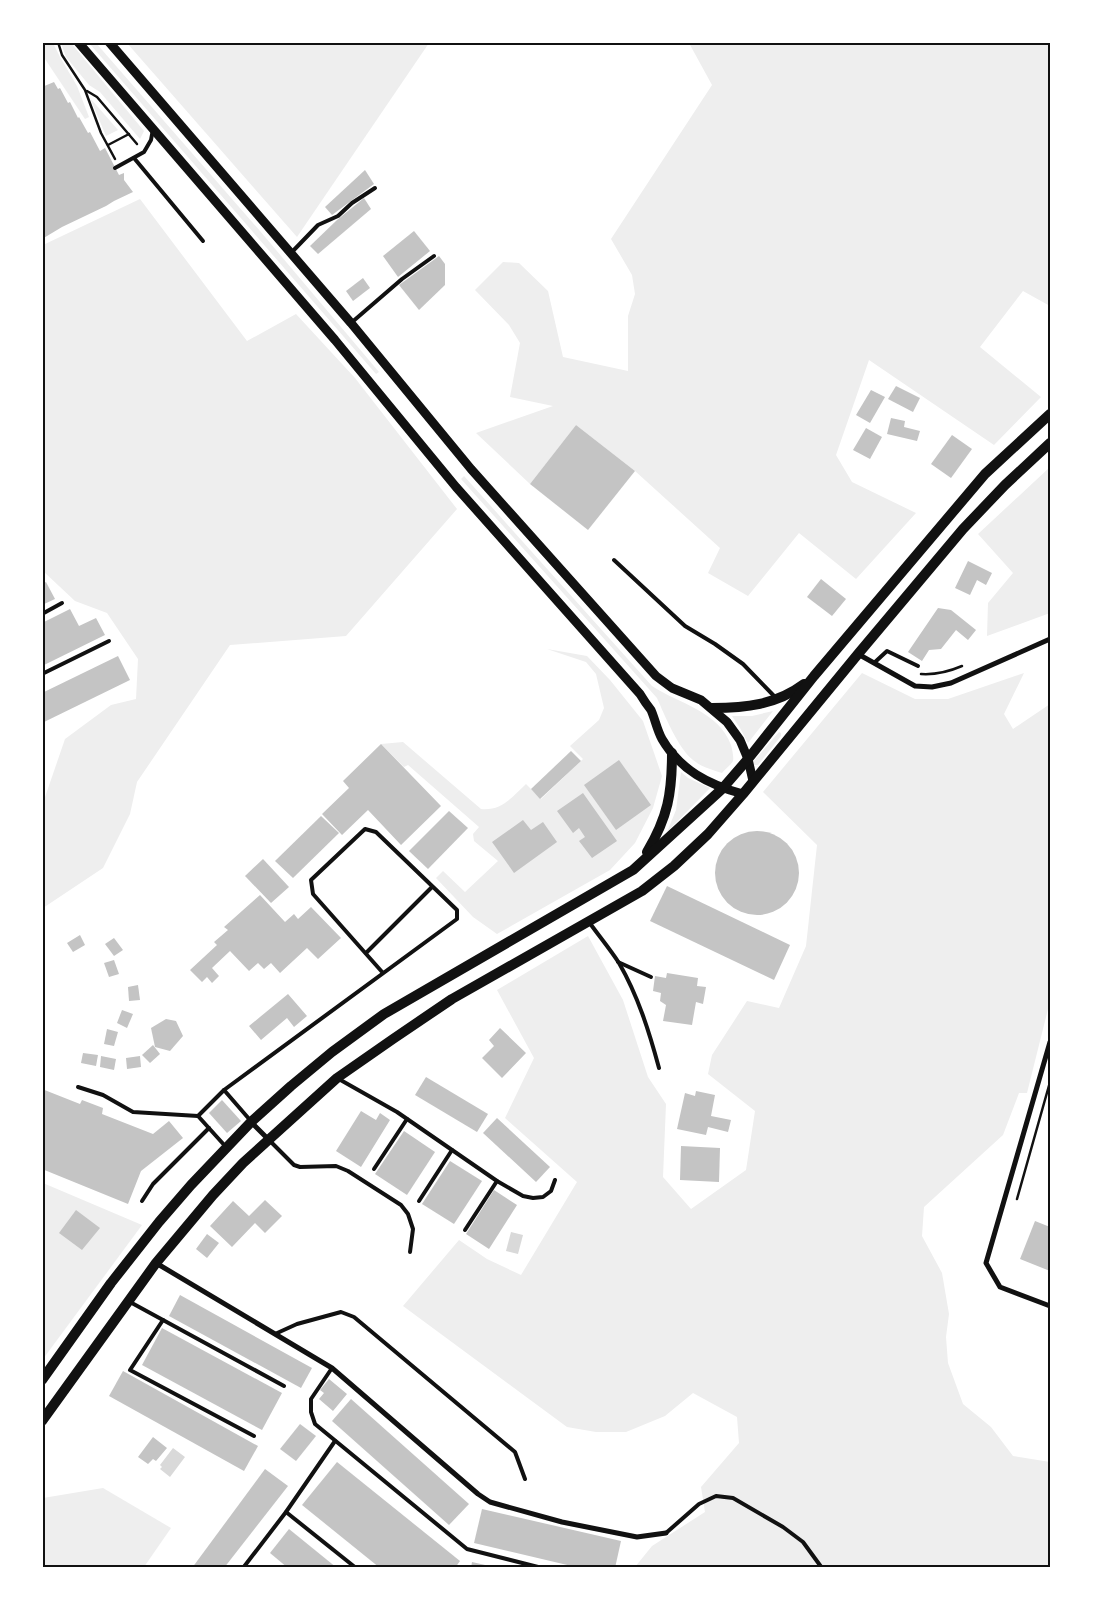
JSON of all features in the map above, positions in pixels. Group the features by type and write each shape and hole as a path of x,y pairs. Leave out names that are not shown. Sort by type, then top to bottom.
{"main road":[{"path":"42,1380 110,1283 190,1185 251,1122 291,1086 332,1052 384,1014 633,870 722,788 985,474 1050,414"},
{"path":"42,1422 156,1263 243,1163 338,1078 393,1039 452,999 642,891 674,866 708,834 743,794 963,529 1005,485 1050,443"},
{"path":"712,708 756,706 778,700 814,676"},
{"path":"633,870 657,836 665,816 670,796 672,753"}],"street":[{"path":"78,42 336,340 456,487 640,694 651,710 662,738 672,753 686,768 703,780 743,794"},
{"path":"109,42 352,324 471,469 656,676 672,688 701,700 727,722 740,740 748,759 753,782"},
{"path":"858,654 915,686 932,687 951,683 1050,638"},
{"path":"1050,1042 1007,1197 986,1263 1000,1287 1050,1306"},
{"path":"251,1122 268,1139"},
{"path":"156,1263 332,1368 478,1494 490,1502 562,1522 637,1537 666,1533"}],"lane":[{"path":"117,167 144,152 153,128"},
{"path":"134,158 203,241"},
{"path":"291,253 318,225 338,216 352,203 376,188"},
{"path":"352,324 402,279 434,256"},
{"path":"614,560 684,626 715,644 743,664 778,700"},
{"path":"42,614 62,603"},
{"path":"42,674 109,642"},
{"path":"874,663 887,651 918,666"},
{"path":"198,1116 224,1090 384,973 457,919 457,910 376,832 365,828 311,880 313,894 384,973"},
{"path":"366,953 432,887"},
{"path":"588,921 618,962 637,998 659,1068"},
{"path":"618,962 651,977"},
{"path":"338,1078 407,1119 522,1196 543,1197 551,1191 555,1180"},
{"path":"78,1087 103,1096 134,1112 198,1116 227,1147"},
{"path":"224,1090 251,1122"},
{"path":"374,1169 407,1119"},
{"path":"142,1201 153,1184 209,1128"},
{"path":"268,1139 294,1165 300,1167 336,1166 348,1171 401,1205 408,1214 413,1229 410,1252"},
{"path":"419,1201 452,1150"},
{"path":"465,1230 497,1181"},
{"path":"128,1301 284,1386"},
{"path":"275,1334 297,1324 341,1312 354,1317 515,1452 525,1479"},
{"path":"163,1320 130,1370 254,1436"},
{"path":"332,1368 311,1399 311,1412 315,1424 467,1549 542,1568"},
{"path":"243,1568 286,1512 335,1441"},
{"path":"666,1533 699,1504 716,1496 733,1498 783,1527 803,1542 822,1568"},
{"path":"286,1512 356,1568"}],"path":[{"path":"58,42 62,55 85,90 101,133 117,167"},
{"path":"85,90 97,97 144,152"},
{"path":"108,145 128,134"},
{"path":"918,674 933,675 968,664"},
{"path":"1017,1199 1050,1082"}],"shaded area":[{"path":"42,43 53,43 77,86 89,117 85,119 43,56"},
{"path":"61,43 71,43 144,131 140,139 100,92 89,85 66,57"},
{"path":"89,43 96,43 260,231 379,372 376,374"},
{"path":"127,43 429,43 297,237"},
{"path":"689,43 1050,43 1050,306 1023,291 980,347 1041,397 994,445 869,360 836,455 852,482 916,513 856,579 799,533 748,596 708,573 720,548 635,471 576,425 530,484 476,433 553,406 510,397 520,343 509,325 475,290 503,262 519,263 548,291 563,357 628,371 628,316 635,294 632,275 611,239 712,85"},
{"path":"90,98 118,130 106,136"},
{"path":"140,199 247,341 296,314 355,378 457,509 346,636 230,645 137,782 130,814 103,868 43,908 43,803 65,739 111,705 136,699 138,659 107,613 75,601 43,571 43,245"},
{"path":"1050,467 1050,613 987,636 988,603 1013,573 978,534"},
{"path":"464,476 652,686 708,716 725,733 731,745 733,759 732,763 722,773 700,765 687,755 672,731 657,698 461,479"},
{"path":"547,649 587,656 610,680 643,721 662,776 653,808 635,843 610,870 497,934 473,917 436,878 443,871 465,892 498,861 474,841 473,834 479,827 408,765 404,767 381,744 403,742 481,809 495,808 501,805 526,784 541,799 583,759 570,746 599,720 604,708 596,674 586,662"},
{"path":"862,673 915,699 948,699 1024,673 1004,714 1013,729 1050,704 1050,1001 1027,1093 1019,1093 1003,1135 924,1207 922,1236 942,1273 949,1314 946,1337 948,1363 963,1404 991,1427 1013,1456 1050,1462 1050,1567 635,1567 652,1546 705,1512 701,1487 739,1443 737,1417 693,1393 665,1416 626,1432 596,1432 567,1427 403,1306 459,1240 487,1259 521,1275 577,1182 505,1118 534,1058 497,990 588,936 623,1000 648,1077 666,1104 663,1177 691,1209 746,1170 755,1111 708,1074 712,1055 747,1001 779,1008 806,946 817,845 763,792"},
{"path":"773,711 748,743 732,716 752,716"},
{"path":"779,732 781,736 758,765 754,765 753,762"},
{"path":"681,772 688,778 710,788 667,832 676,810"},
{"path":"43,1183 142,1225 43,1359"},
{"path":"511,1232 523,1235 518,1254 506,1251"},
{"path":"173,1448 185,1457 170,1477 160,1469 162,1467 160,1465"},
{"path":"103,1488 171,1528 144,1567 43,1567 43,1498"}],"building":[{"path":"54,82 58,89 60,88 68,103 70,102 88,133 90,132 100,151 105,148 119,175 124,173 124,180 133,192 42,239 42,87"},
{"path":"365,170 374,184 332,215 325,207"},
{"path":"364,198 371,209 318,254 310,246"},
{"path":"414,231 430,251 398,277 383,256"},
{"path":"439,256 445,264 445,285 419,310 399,285"},
{"path":"363,278 370,288 353,301 346,291"},
{"path":"896,386 920,398 913,412 888,399"},
{"path":"871,390 885,397 870,423 856,415"},
{"path":"891,418 905,421 904,427 920,431 917,441 887,434"},
{"path":"576,425 635,471 588,530 530,484"},
{"path":"866,428 882,437 870,459 853,450"},
{"path":"952,435 972,449 951,478 931,464"},
{"path":"968,561 992,573 986,585 977,580 970,595 955,588"},
{"path":"821,579 846,599 832,616 807,597"},
{"path":"46,582 55,599 42,605 42,584"},
{"path":"938,608 951,610 976,630 968,640 956,630 941,649 929,650 922,661 908,652"},
{"path":"70,609 79,626 96,618 105,635 42,666 42,623"},
{"path":"118,656 130,680 42,723 42,693"},
{"path":"381,744 441,806 401,845 368,810 342,835 322,814 349,788 343,781"},
{"path":"571,751 581,761 540,799 531,789"},
{"path":"619,760 651,805 616,830 584,785"},
{"path":"583,793 617,841 592,858 579,841 585,837 579,828 573,833 557,811"},
{"path":"449,811 468,828 428,869 409,851"},
{"path":"321,816 339,833 293,878 275,861"},
{"path":"523,820 531,830 543,822 557,842 514,873 492,842"},
{"path":"757,831 773,834 787,843 796,857 799,873 796,889 787,903 773,912 757,915 741,912 727,903 718,889 715,873 718,857 727,843 741,834"},
{"path":"263,859 289,887 271,903 245,876"},
{"path":"667,886 790,945 774,980 650,921"},
{"path":"260,895 285,922 294,914 298,919 311,907 341,938 318,959 307,948 280,973 271,963 264,969 258,963 249,971 230,951 212,968 219,976 212,983 207,977 202,982 190,970 217,945 214,942 228,930 224,927"},
{"path":"80,935 85,945 73,952 67,943"},
{"path":"114,938 123,950 114,956 105,944"},
{"path":"114,960 119,974 109,977 104,963"},
{"path":"667,973 698,978 697,986 706,987 703,1004 696,1002 692,1025 663,1021 666,1005 660,1001 661,993 653,991 655,976 666,978"},
{"path":"138,985 140,1000 129,1001 128,987"},
{"path":"288,994 307,1016 294,1027 287,1018 261,1040 249,1026"},
{"path":"122,1010 133,1014 127,1028 117,1023"},
{"path":"166,1019 176,1021 183,1036 170,1051 155,1047 151,1028"},
{"path":"500,1028 526,1053 502,1078 482,1058 494,1046 489,1040"},
{"path":"107,1029 118,1032 114,1046 104,1044"},
{"path":"153,1045 160,1054 150,1063 142,1055"},
{"path":"83,1053 98,1055 96,1066 81,1063"},
{"path":"101,1056 116,1059 114,1070 100,1067"},
{"path":"140,1056 141,1067 127,1069 126,1058"},
{"path":"426,1077 488,1114 477,1132 415,1095"},
{"path":"42,1089 80,1104 82,1100 103,1108 102,1114 153,1134 169,1121 183,1138 141,1171 128,1204 42,1169"},
{"path":"696,1091 715,1095 711,1116 731,1120 728,1132 708,1127 706,1135 677,1129 685,1093 695,1096"},
{"path":"222,1100 241,1121 227,1133 209,1113"},
{"path":"361,1111 376,1120 380,1113 390,1120 361,1167 336,1151"},
{"path":"497,1118 550,1167 536,1182 483,1133"},
{"path":"404,1131 435,1152 407,1195 375,1174"},
{"path":"681,1146 720,1148 719,1182 680,1180"},
{"path":"450,1161 482,1181 454,1224 422,1204"},
{"path":"494,1190 517,1205 489,1249 466,1234"},
{"path":"265,1200 282,1216 265,1233 255,1223 232,1247 210,1226 233,1201 249,1216"},
{"path":"76,1210 100,1228 82,1250 59,1233"},
{"path":"1035,1221 1050,1227 1050,1271 1020,1259"},
{"path":"207,1234 219,1243 207,1258 196,1249"},
{"path":"180,1295 312,1368 301,1388 169,1316"},
{"path":"162,1328 282,1393 262,1430 142,1365"},
{"path":"123,1371 258,1446 244,1471 109,1396"},
{"path":"329,1379 347,1394 333,1411 319,1399 324,1393 320,1390"},
{"path":"351,1399 469,1504 449,1525 332,1421"},
{"path":"300,1424 316,1436 296,1461 280,1449"},
{"path":"153,1437 167,1448 156,1461 153,1459 148,1464 138,1457"},
{"path":"337,1462 460,1561 455,1568 380,1568 302,1505"},
{"path":"265,1469 288,1486 224,1568 192,1568"},
{"path":"482,1509 621,1541 615,1568 580,1568 474,1543"},
{"path":"289,1529 337,1568 288,1568 270,1553"},
{"path":"472,1562 494,1567 494,1568 471,1568"}]}
